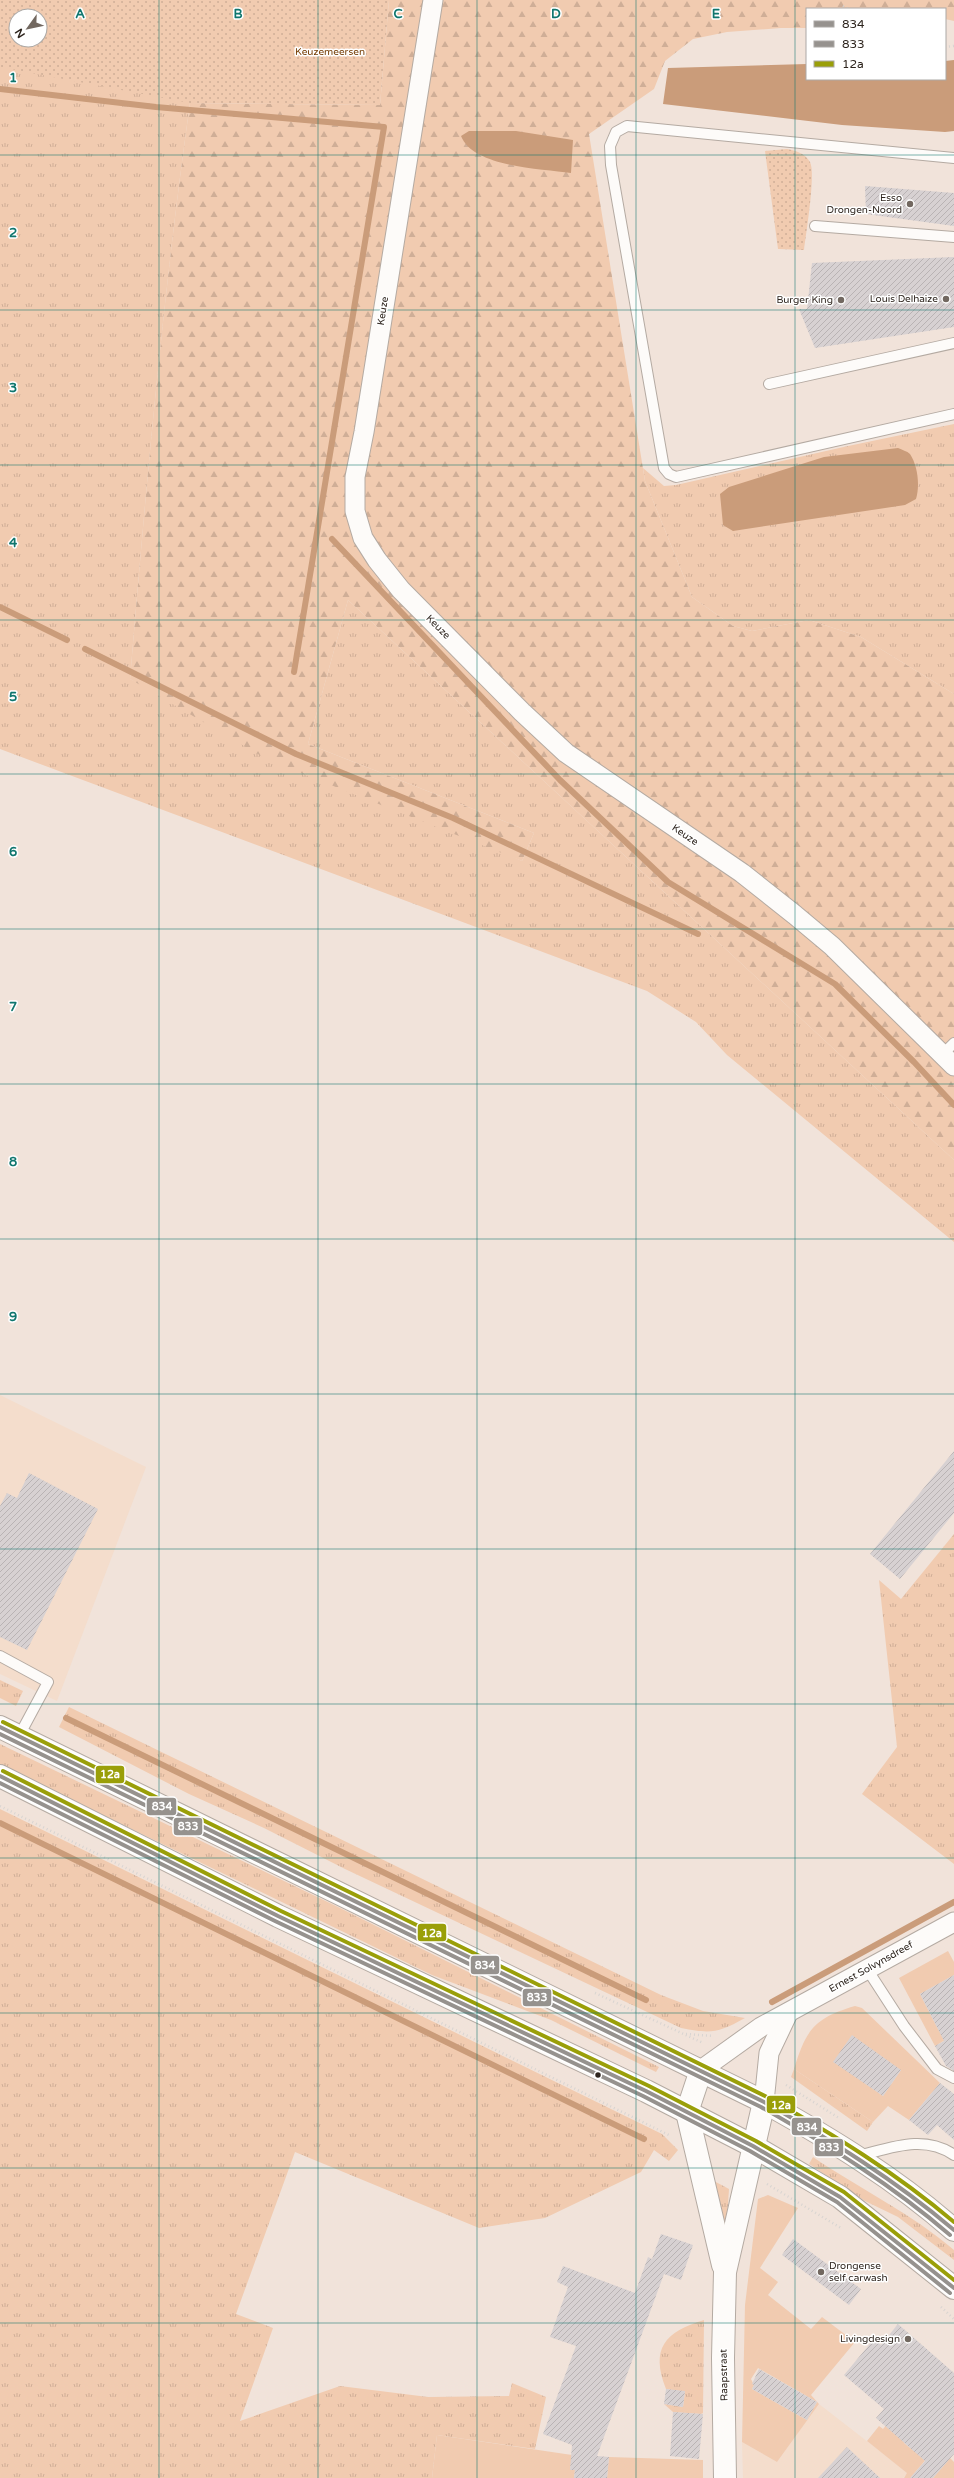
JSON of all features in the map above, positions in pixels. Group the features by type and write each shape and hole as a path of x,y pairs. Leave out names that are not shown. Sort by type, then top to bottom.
{"main road":[{"path":"10,1732 764,2102 857,2157 911,2195 954,2230"},
{"path":"0,1776 278,1916 639,2087 753,2146 840,2197 954,2288"},
{"path":"687,2112 701,2070"},
{"name":"Raapstraat","path":"725,2478 725,2272 764,2102"},
{"name":"Raapstraat","path":"687,2112 725,2272"}],"street":[{"name":"Keuze","path":"433,0 365,425 355,477 355,510 363,538 377,560 402,590 522,712 566,752 742,873 832,946 950,1054"},
{"name":"Ernest Solvynsdreef","path":"701,2070 761,2027 954,1922"},
{"path":"764,2102 768,2053 788,2013"}],"lane":[{"path":"954,158 627,126 616,132 610,146 611,165 664,468 669,474 676,477 954,414"},
{"path":"815,226 954,237"},
{"path":"769,384 954,343"},
{"path":"0,1656 48,1682 10,1732"},
{"path":"867,1969 904,2026 937,2069 954,2078"},
{"path":"857,2157 912,2142 942,2147 954,2155"}],"path":[{"path":"0,1806 696,2148"},
{"path":"747,2174 784,2192 842,2229"},
{"path":"938,2304 954,2318"}],"shaded area":[{"path":"954,60 954,131 945,132 842,125 663,104 668,68 806,64 806,80 946,80 946,61"},
{"path":"469,131 516,131 573,140 571,173 526,168 493,160 479,154 468,146 461,136"},
{"path":"898,448 910,454 915,464 918,476 916,499 905,505 733,531 723,525 720,494 729,487 824,457"},
{"path":"0,1395 146,1467 57,1701 0,1674"},
{"path":"819,2404 908,2473 903,2478 743,2478 742,2442 777,2462"}],"green space":[{"path":"0,0 389,0 190,103 163,319 130,679 522,861 534,833 308,744 348,600 954,1160 954,1242 727,1055 696,1022 647,991 0,749"},
{"name":"Keuzemeersen","path":"0,0 389,0 380,105 190,103 0,67"},
{"path":"389,0 954,0 954,21 946,19 946,8 806,8 806,28 781,28 727,32 693,39 665,61 654,89 589,134 645,481 692,597 733,626 752,631 809,620 861,637 954,694 954,1160 348,600 308,744 534,833 522,861 268,760 130,679 163,319 190,103 380,105"},
{"path":"787,149 806,156 812,168 804,250 778,249 765,151"},
{"path":"954,424 954,694 861,637 809,620 752,631 733,626 692,597 645,481 643,468 664,486 676,485 848,446"},
{"path":"954,1534 954,1864 862,1794 897,1747 879,1580 901,1599"},
{"path":"0,1680 23,1691 16,1706 0,1698"},
{"path":"69,1707 661,1995 703,2011 745,2018 728,2027 714,2031 700,2031 681,2028 345,1869 264,1828 189,1794 59,1727"},
{"path":"0,1744 336,1906 659,2067 656,2072 551,2020 432,1975 0,1765"},
{"path":"0,1809 662,2134 678,2150 669,2161 654,2150 641,2172 545,2218 479,2228 295,2152 236,2314 273,2328 240,2421 340,2386 428,2397 509,2396 512,2383 546,2397 535,2449 437,2435 432,2478 0,2478"},
{"path":"948,1951 954,1962 954,1975 920,1994 938,2029 947,2039 935,2046 899,1978"},
{"path":"855,2006 862,2008 940,2083 909,2120 888,2106 873,2122 794,2069 803,2044 814,2027 830,2015","holes":["834,2061 901,2070 883,2096"]},
{"path":"794,2069 873,2122 867,2131 791,2077"},
{"path":"813,2157 903,2213 938,2237 954,2250 954,2260 898,2217 865,2201 809,2164"},
{"path":"714,2181 729,2189 726,2233"},
{"path":"768,2195 798,2208 760,2268 778,2282 768,2295 811,2329 822,2317 855,2342 811,2395 819,2404 777,2462 742,2442 745,2305 758,2199","holes":["758,2368 817,2402 807,2420 752,2389 754,2385 751,2379"]},
{"path":"704,2320 703,2413 673,2412 664,2404 683,2407 685,2392 666,2389 661,2375 661,2352 664,2344 679,2330"},
{"path":"921,2384 904,2443 914,2451 924,2440 934,2450 911,2477 912,2478 904,2478 907,2473 867,2441 879,2426 883,2429"},
{"path":"437,2435 572,2455 570,2470 575,2470 574,2478 432,2478"},
{"path":"609,2457 703,2460 703,2478 607,2478"},
{"path":"950,2458 954,2462 954,2478 933,2478"}],"building":[{"name":"Esso Drongen-Noord","path":"865,186 954,193 954,226 866,214"},
{"path":"954,257 954,327 815,348 799,309 807,309 812,263"},
{"path":"954,1451 954,1513 900,1579 870,1554"},
{"path":"29,1473 98,1509 27,1650 0,1637 0,1506 7,1493 17,1498"},
{"path":"954,1975 954,2071 946,2066 935,2046 944,2041 920,1994"},
{"path":"852,2035 901,2070 883,2096 833,2062"},
{"path":"940,2083 954,2094 954,2140 937,2125 928,2135 909,2120"},
{"path":"661,2234 693,2245 681,2280 664,2274 597,2456 609,2457 607,2478 574,2478 575,2470 570,2470 572,2445 543,2434 576,2346 550,2337 568,2287 557,2282 563,2266 635,2293 648,2257 652,2259"},
{"name":"Drongense self carwash","path":"793,2239 861,2289 849,2305 782,2255"},
{"path":"898,2324 954,2373 954,2454 933,2478 910,2478 925,2461 876,2418 884,2409 844,2375 874,2339 881,2345"},
{"path":"759,2369 817,2402 807,2420 752,2389 754,2385 752,2384"},
{"path":"666,2389 685,2391 683,2407 664,2404"},
{"path":"673,2412 703,2414 699,2459 670,2456"},
{"path":"847,2447 880,2478 818,2478"}],"waterway":[{"path":"0,89 156,107 384,127 294,672"},
{"path":"332,539 560,780 668,882 835,984 914,1062 954,1105"},
{"path":"0,607 67,640"},
{"path":"85,649 296,754 453,818 698,934"},
{"path":"66,1718 646,2000"},
{"path":"0,1823 644,2139"},
{"path":"772,2002 954,1902"}],"transit line":[{"name":"12a","path":"3,1722 767,2097 864,2155 910,2187 954,2222"},
{"name":"834","path":"0,1727 764,2102 814,2131 886,2178 909,2194 954,2230"},
{"name":"833","path":"0,1734 761,2107 859,2166 905,2199 950,2235"},
{"name":"12a","path":"3,1771 281,1911 649,2086 756,2141 844,2192 954,2280"},
{"name":"834","path":"0,1776 278,1916 646,2091 753,2146 840,2197 954,2288"},
{"name":"833","path":"0,1783 275,1921 643,2096 750,2151 837,2202 950,2293"}],"place":[{"name":"Esso Drongen-Noord","path":"910,204"},
{"name":"Louis Delhaize","path":"946,299"},
{"name":"Burger King","path":"841,300"},
{"name":"Drongense self carwash","path":"821,2272"},
{"name":"Livingdesign","path":"908,2339"}]}
